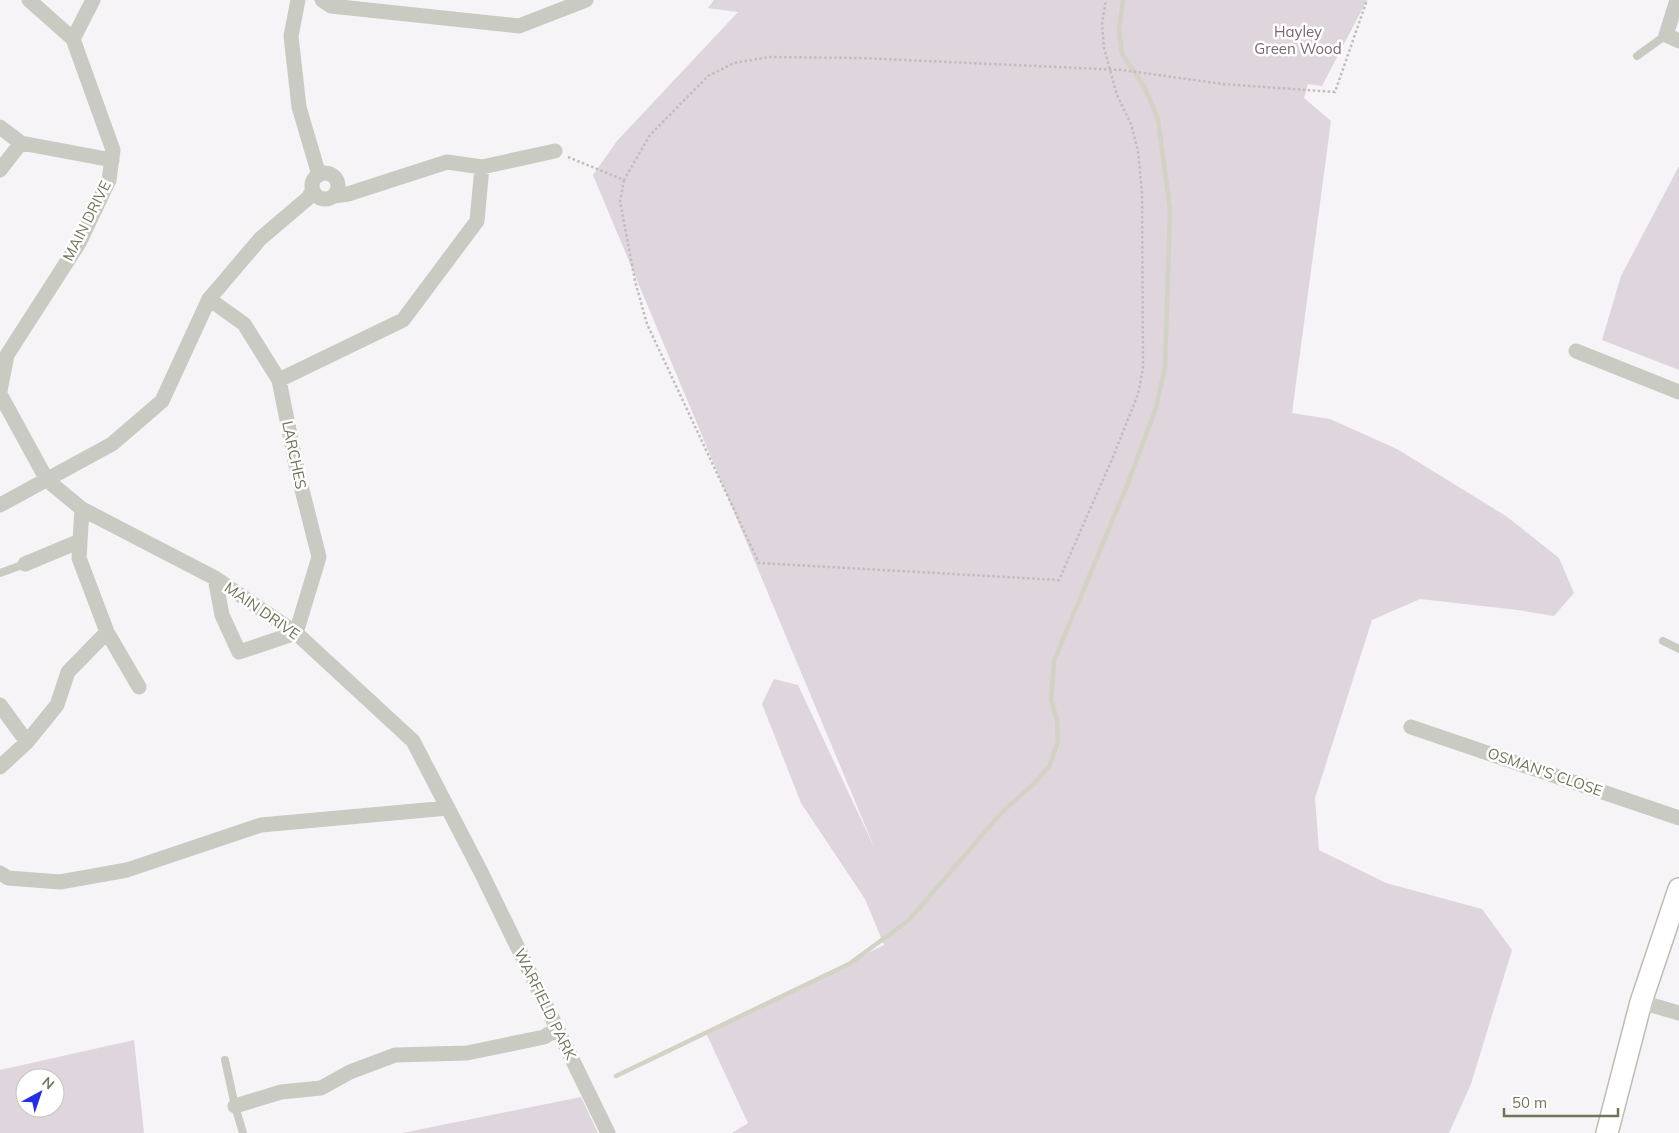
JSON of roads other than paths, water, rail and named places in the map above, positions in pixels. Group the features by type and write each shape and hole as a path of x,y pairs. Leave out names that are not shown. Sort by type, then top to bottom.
{"main road":[{"path":"1606,1133 1642,1002 1679,889"}],"street":[{"name":"MAIN DRIVE","path":"0,391 7,355 79,243 109,180 113,150 73,39 29,0"},
{"path":"73,39 94,0"},
{"path":"298,0 291,36 299,107 319,175"},
{"path":"322,0 332,6 519,26 586,0"},
{"path":"1672,38 1677,0"},
{"path":"0,128 21,142 112,160"},
{"path":"0,170 21,142"},
{"path":"313,195 326,199 340,191 446,162 482,167 555,151"},
{"path":"279,380 403,320 477,221 482,167"},
{"path":"313,195 313,181 319,175 332,175 340,191"},
{"path":"0,505 112,444 162,401 209,300 260,238 313,195"},
{"name":"LARCHES","path":"209,300 244,324 279,380 297,470 319,557 296,633"},
{"path":"1576,351 1679,392"},
{"name":"MAIN DRIVE","path":"0,394 47,480 82,509 215,578 296,633 414,741 482,874"},
{"path":"82,509 79,558 108,632 139,687"},
{"path":"25,564 80,541"},
{"path":"215,578 222,615 239,652 296,633"},
{"path":"0,767 27,742 57,705 68,672 108,632"},
{"path":"0,705 27,742"},
{"name":"OSMAN'S CLOSE","path":"1411,727 1679,818"},
{"path":"0,874 8,878 60,882 127,870 261,825 448,808"},
{"name":"WARFIELD PARK","path":"482,874 608,1133"},
{"path":"1642,1002 1679,1013"},
{"path":"235,1106 281,1092 321,1088 350,1072 395,1055 467,1053 544,1037 557,1029"}],"lane":[{"path":"1638,56 1672,38"},
{"path":"0,573 25,564"},
{"path":"1663,641 1679,649"},
{"path":"225,1060 243,1133"}],"waterway":[{"path":"616,1076 849,964 909,920 1003,811 1035,783 1050,765 1058,741 1057,720 1051,700 1054,661 1128,483 1156,408 1165,367 1170,210 1158,119 1144,86 1122,54 1119,30 1123,0"}],"park label":[{"name":"Hayley Green Wood","path":"1298,40"}]}
